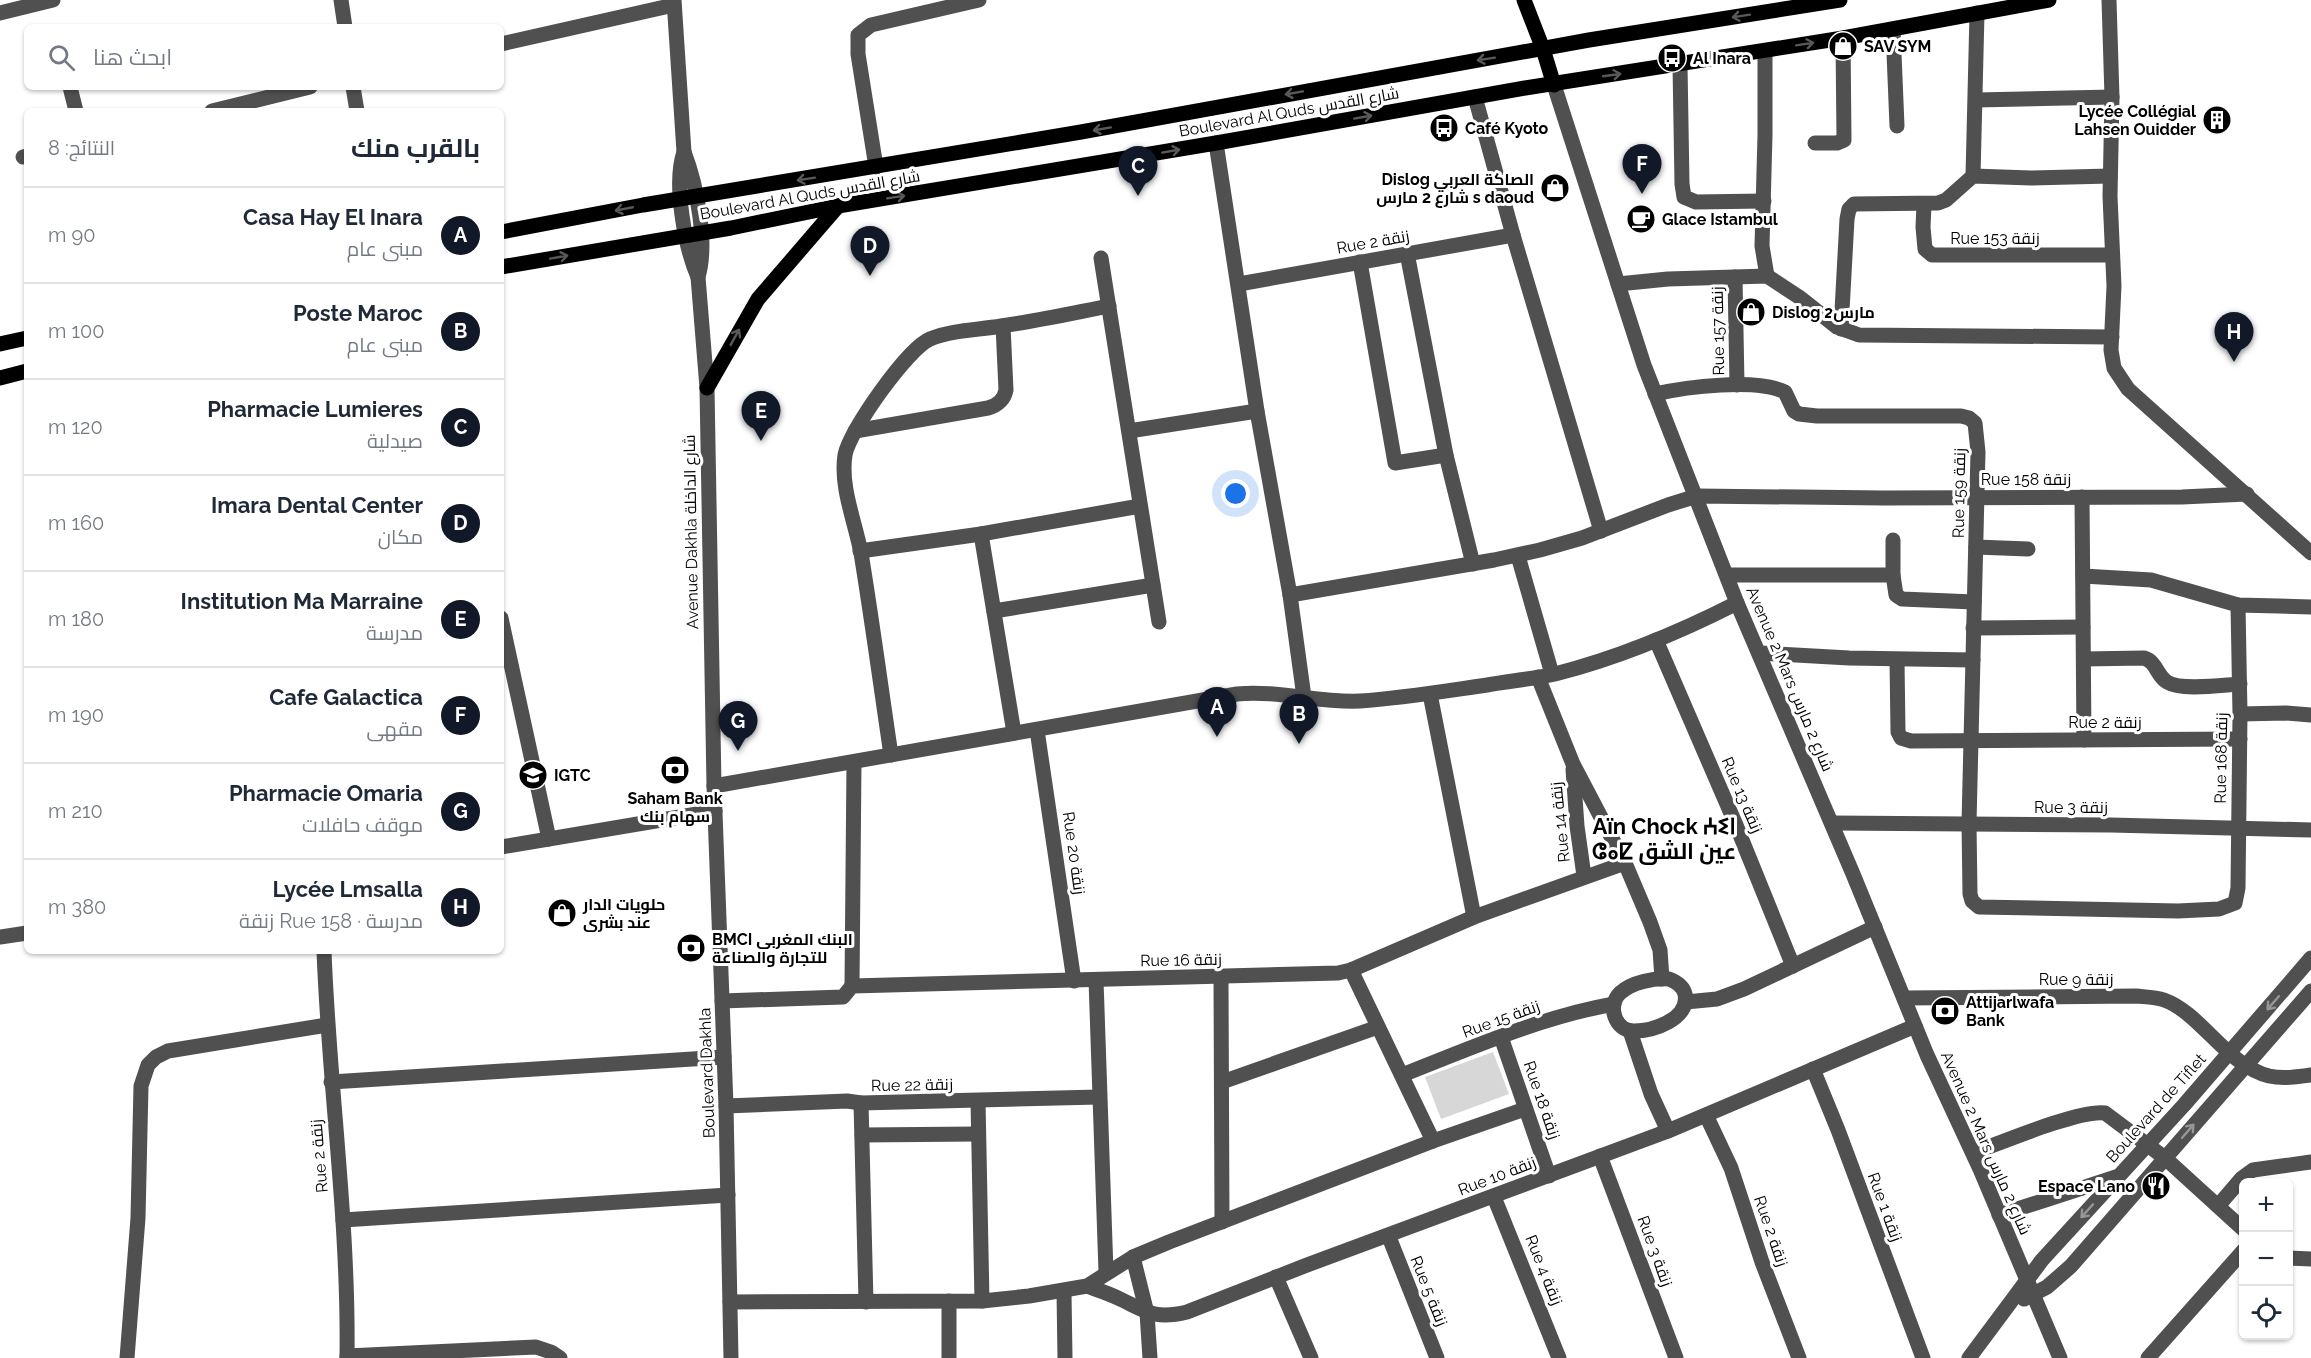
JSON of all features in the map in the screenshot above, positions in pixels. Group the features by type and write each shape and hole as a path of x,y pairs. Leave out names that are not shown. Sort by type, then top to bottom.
{"main road":[{"name":"Avenue 2 Mars شارع 2 مارس","path":"1524,0 1554,85"},
{"name":"Boulevard Al Quds شارع القدس","path":"504,231 1543,49 1840,0"},
{"name":"Boulevard Al Quds شارع القدس","path":"504,267 694,235 838,206 1475,97 1843,38 2049,0"},
{"path":"706,388 758,299 838,206"},
{"path":"0,344 24,339"},
{"path":"0,378 24,372"}],"street":[{"path":"0,13 53,0"},
{"path":"341,0 345,24"},
{"path":"876,167 858,54 858,35 871,25 979,0"},
{"path":"2109,0 2114,368 2128,389 2311,553"},
{"path":"504,43 674,3"},
{"name":"Avenue Dakhla شارع الداخلة","path":"674,3 684,152 680,165 694,235 692,262 698,277 706,388 714,786"},
{"path":"1973,176 1977,13"},
{"path":"1893,29 1897,126"},
{"path":"1815,143 1837,143 1844,140 1843,38"},
{"path":"1765,51 1762,246 1767,276"},
{"path":"1680,65 1684,197 1696,202 1764,201"},
{"name":"Avenue 2 Mars شارع 2 مارس","path":"1554,85 1655,394 1697,496 1737,603 1832,823 1915,1026 1973,1153 2060,1358"},
{"path":"71,90 75,108"},
{"path":"224,108 298,90"},
{"path":"354,90 356,108"},
{"path":"1475,97 1513,235 1601,531"},
{"path":"1976,100 2112,97"},
{"path":"1216,143 1257,411 1290,595 1304,697"},
{"path":"1840,329 1849,209 1854,204 1862,202 1938,203 1973,176 2040,178 2110,176"},
{"name":"Rue 153 زنقة","path":"1924,204 1925,249 1932,255 2112,255"},
{"name":"Rue 2 زنقة","path":"1239,284 1513,235"},
{"path":"1407,254 1446,455 1473,564"},
{"path":"1101,258 1159,622"},
{"path":"1360,262 1395,463 1446,455"},
{"path":"1618,284 1668,279 1767,276 1784,286 1840,329 1859,335 2112,338"},
{"name":"Rue 157 زنقة","path":"1735,277 1737,385"},
{"path":"891,755 860,550 846,488 844,462 849,443 887,383 908,357 927,340 944,334 1003,326 1109,306"},
{"path":"855,431 988,408 998,404 1004,398 1006,390 1003,326"},
{"name":"Rue 159 زنقة","path":"1655,394 1677,389 1737,385 1782,391 1789,397 1794,411 1809,416 1969,418 1975,423 1977,430 1977,497 1969,823 1972,901 1979,907 1991,909 2178,911 2228,907"},
{"path":"1129,431 1257,411"},
{"name":"Rue 158 زنقة","path":"1290,595 1518,556 1562,545 1697,496 2082,497 2247,494"},
{"path":"2082,497 2084,740"},
{"path":"860,550 981,534 1140,506"},
{"path":"981,534 1014,733"},
{"path":"1893,540 1893,575 1896,595 1902,599 1974,602"},
{"path":"1976,547 2028,549"},
{"name":"Rue 14 زنقة","path":"1518,556 1545,676 1573,764 1625,862 1658,943 1662,979"},
{"path":"1727,575 1893,575"},
{"path":"2083,576 2151,579 2238,605 2311,608"},
{"path":"994,612 1153,585"},
{"path":"714,786 1237,694 1350,701 1430,694 1545,676 1602,660 1656,640 1737,603"},
{"name":"Rue 168 زنقة","path":"2228,907 2235,903 2238,894 2240,684 2238,605"},
{"path":"1973,628 2083,627"},
{"path":"504,632 549,839"},
{"name":"Rue 13 زنقة","path":"1656,640 1736,825 1793,966"},
{"path":"1760,653 1897,660 1973,660"},
{"path":"2084,659 2144,658 2152,662 2163,678 2175,685 2240,684"},
{"name":"Rue 2 زنقة","path":"1897,660 1898,732 1901,738 1911,741 2240,740"},
{"path":"1430,694 1474,917"},
{"path":"2240,714 2286,712 2311,715"},
{"name":"Rue 20 زنقة","path":"1037,730 1074,981"},
{"path":"852,986 854,762"},
{"name":"Rue 14 زنقة","path":"1573,764 1577,826 1584,876"},
{"name":"Boulevard Dakhla","path":"714,786 726,1106 731,1358"},
{"path":"504,846 715,811"},
{"name":"Rue 3 زنقة","path":"1832,823 1969,823 2311,830"},
{"name":"Rue 16 زنقة","path":"722,1001 843,998 852,986 1338,974 1474,917 1625,862"},
{"path":"1686,1002 1705,1001 1729,995 1875,927"},
{"path":"0,937 24,933"},
{"name":"Rue 2 زنقة","path":"324,954 331,1082 343,1220 347,1357"},
{"name":"Boulevard de Tiflet","path":"1969,1358 2053,1248 2229,1053 2311,958"},
{"path":"1351,970 1433,1141"},
{"path":"1221,977 1222,1222"},
{"path":"1662,979 1676,982 1684,992 1686,1002 1680,1014 1674,1019 1650,1028 1630,1031 1619,1025 1615,1019 1614,1004 1622,992 1632,986 1662,979"},
{"path":"1096,980 1106,1272"},
{"path":"2012,1303 2033,1295 2071,1266 2311,991"},
{"name":"Rue 9 زنقة","path":"1904,998 2107,996 2156,998 2177,1007 2246,1066 2270,1076 2311,1075"},
{"name":"Rue 15 زنقة","path":"1402,1075 1501,1037 1577,1012 1614,1004"},
{"path":"127,1358 138,1218 139,1106 141,1086 148,1065 156,1057 168,1051 327,1025"},
{"name":"Rue 10 زنقة","path":"1087,1286 1119,1298 1148,1313 1173,1316 1187,1312 1668,1131 1915,1026"},
{"path":"1222,1082 1378,1027"},
{"path":"1630,1031 1651,1094 1668,1131"},
{"name":"Rue 18 زنقة","path":"1501,1037 1549,1176"},
{"path":"331,1082 724,1057"},
{"name":"Rue 1 زنقة","path":"1813,1069 1923,1358"},
{"name":"Rue 22 زنقة","path":"726,1106 847,1101 861,1103 1099,1097"},
{"path":"978,1101 981,1301"},
{"path":"861,1103 866,1302"},
{"path":"730,1302 981,1301 1064,1292 1087,1286 1133,1257 1433,1141 1525,1109"},
{"path":"1973,1153 2063,1121 2093,1113 2110,1115 2165,1158 2239,1225"},
{"name":"Rue 2 زنقة","path":"1706,1115 1731,1168 1761,1262 1799,1358"},
{"path":"862,1135 978,1134"},
{"name":"Rue 3 زنقة","path":"1600,1156 1676,1358"},
{"path":"2218,1206 2242,1178 2253,1170 2311,1162"},
{"path":"1999,1215 2118,1177"},
{"path":"343,1220 728,1195"},
{"name":"Rue 4 زنقة","path":"1494,1197 1559,1358"},
{"name":"Rue 5 زنقة","path":"1389,1236 1399,1267 1437,1358"},
{"path":"2148,1358 2239,1256"},
{"path":"1133,1257 1148,1313 1150,1358"},
{"path":"2293,1258 2311,1259"},
{"path":"1276,1277 1311,1358"},
{"path":"1064,1292 1065,1358"},
{"path":"949,1301 949,1358"},
{"path":"347,1357 536,1347 560,1358"}],"shaded area":[{"path":"1493,1052 1509,1094 1441,1119 1425,1077"}],"place":[{"name":"SAV SYM","path":"1843,46"},
{"name":"Al Inara","path":"1672,58"},
{"name":"Lycée Collégial Lahsen Ouidder","path":"2217,120"},
{"name":"Café Kyoto","path":"1444,128"},
{"name":"Dislog الصاكة العربي شارع 2 مارس s daoud","path":"1555,188"},
{"name":"Cafe Galactica","path":"1642,194"},
{"name":"Pharmacie Lumieres","path":"1138,196"},
{"name":"Glace Istambul","path":"1641,219"},
{"name":"Imara Dental Center","path":"870,276"},
{"name":"Dislog 2مارس","path":"1751,312"},
{"name":"Lycée Lmsalla","path":"2234,362"},
{"name":"Institution Ma Marraine","path":"761,441"},
{"name":"Casa Hay El Inara","path":"1217,737"},
{"name":"Poste Maroc","path":"1299,744"},
{"name":"Pharmacie Omaria","path":"738,751"},
{"name":"Saham Bank سهام بنك","path":"675,770"},
{"name":"IGTC","path":"533,775"},
{"name":"حلويات الدار عند بشرى","path":"562,913"},
{"name":"BMCI البنك المغربي للتجارة والصناعة","path":"691,948"},
{"name":"Attijarlwafa Bank","path":"1945,1011"},
{"name":"Espace Lano","path":"2156,1186"}],"district":[{"name":"Aïn Chock ⵄⵉⵏ ⵛⴰⵇ عين الشق","path":"1664,838"}]}
